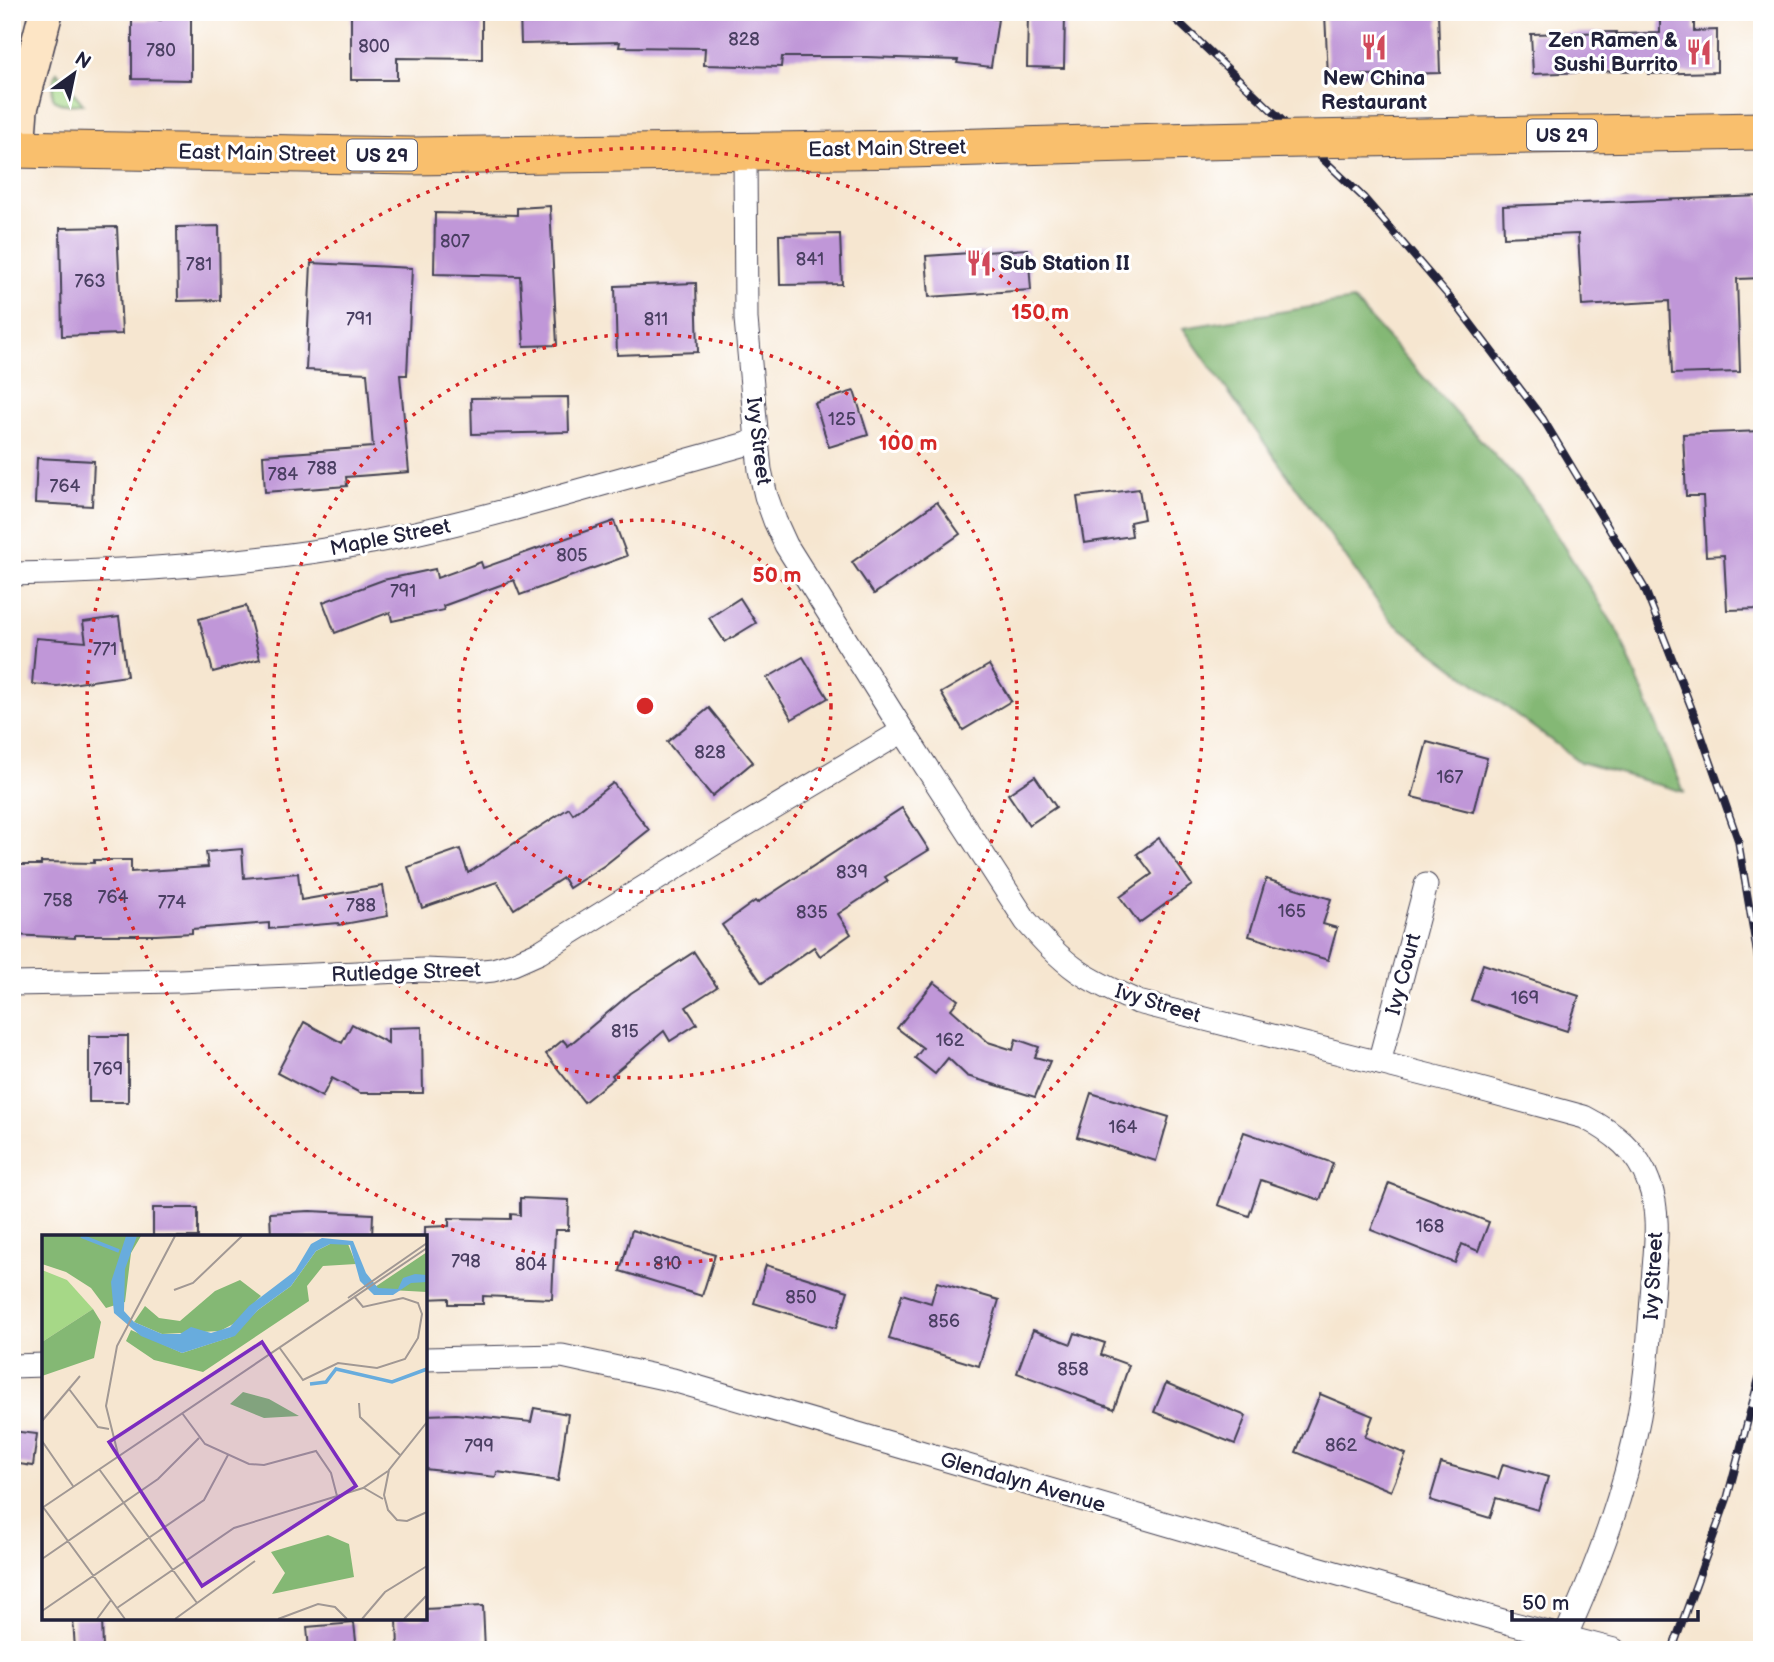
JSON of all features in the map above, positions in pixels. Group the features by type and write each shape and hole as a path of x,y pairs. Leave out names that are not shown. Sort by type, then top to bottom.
{"main road":[{"name":"East Main Street","path":"15,149 404,156 910,149 1762,131"}],"street":[{"path":"15,149 21,109 46,12"},
{"name":"Ivy Street","path":"746,151 746,319 760,471 775,521 786,545 1026,921 1051,948 1079,971 1110,990 1144,1004 1271,1034 1584,1117 1605,1128 1623,1143 1638,1161 1649,1182 1655,1205 1656,1228 1648,1357 1639,1416 1626,1475 1608,1533 1565,1637"},
{"name":"Maple Street","path":"12,574 126,571 208,565 371,542 452,526 757,442"},
{"name":"Rutledge Street","path":"12,984 493,970 540,952 903,731"},
{"name":"Ivy Court","path":"1380,1063 1426,886"},
{"name":"Glendalyn Avenue","path":"427,1359 562,1356 673,1380 1276,1556 1610,1648"},
{"path":"12,1366 42,1365"}],"green space":[{"path":"57,72 83,104 64,104 55,100 52,90"},
{"path":"1353,300 1531,495 1618,632 1684,792 1580,762 1391,621 1183,328"}],"building":[{"path":"161,12 191,12 191,80 132,79 132,20 161,20"},
{"path":"351,12 482,12 482,59 397,58 397,80 351,80"},
{"path":"520,12 944,12 998,19 991,67 957,63 958,60 782,57 781,67 704,65 705,48 619,47 620,42 521,44"},
{"path":"1438,12 1440,73 1328,76 1325,14"},
{"path":"1660,12 1694,12 1694,31 1717,30 1717,72 1648,74 1648,70 1533,74 1531,34 1660,33"},
{"path":"1028,13 1065,14 1064,68 1027,67"},
{"path":"1762,196 1762,278 1737,279 1740,372 1672,374 1669,301 1582,306 1578,234 1504,237 1503,206"},
{"path":"550,206 557,345 524,346 520,276 434,274 435,213 517,215 517,208"},
{"path":"219,226 220,300 178,301 177,227"},
{"path":"117,227 122,334 62,336 60,228"},
{"path":"840,234 842,284 780,285 779,235"},
{"path":"1028,249 1031,290 929,297 926,256"},
{"path":"311,263 412,268 407,375 400,375 409,472 346,477 347,486 265,492 263,455 373,447 367,373 306,370"},
{"path":"696,283 698,352 617,355 615,286"},
{"path":"854,391 868,435 829,447 815,403"},
{"path":"568,397 569,432 472,434 471,398"},
{"path":"1762,431 1762,609 1727,610 1724,555 1706,556 1703,496 1686,496 1683,434"},
{"path":"37,458 94,461 92,506 35,503"},
{"path":"1139,489 1144,519 1130,522 1132,536 1084,543 1077,497"},
{"path":"937,502 960,534 874,594 852,562"},
{"path":"614,521 627,556 520,595 514,580 443,606 444,610 392,621 390,612 335,633 323,602 383,580 435,569 437,578 481,562 483,568"},
{"path":"740,598 756,623 725,642 709,618"},
{"path":"246,606 260,659 213,672 199,619"},
{"path":"119,617 127,676 57,686 32,684 36,638 86,642 83,622"},
{"path":"803,657 828,698 792,719 767,678"},
{"path":"989,665 1011,701 963,730 941,693"},
{"path":"709,708 753,762 712,796 667,742"},
{"path":"1427,742 1487,758 1473,812 1412,797"},
{"path":"1035,776 1056,807 1029,825 1008,794"},
{"path":"613,783 649,830 605,865 569,888 563,878 514,909 497,882 422,908 408,867 460,849 468,873 569,808 573,814"},
{"path":"902,808 929,850 885,877 888,881 838,914 851,934 820,956 814,947 762,983 722,925 755,901 757,903"},
{"path":"1159,838 1192,885 1139,923 1120,897 1152,874 1137,854"},
{"path":"242,849 244,878 298,873 301,900 383,886 388,916 339,925 269,929 269,923 192,929 192,933 156,935 75,935 75,938 12,935 12,865 131,860 131,872 208,867 206,852"},
{"path":"1266,879 1331,899 1323,924 1337,928 1328,960 1249,936"},
{"path":"694,952 717,987 686,1007 697,1024 670,1041 664,1031 584,1102 546,1054 563,1040 568,1046 631,993"},
{"path":"1483,964 1579,996 1567,1031 1471,1000"},
{"path":"934,982 958,1000 951,1009 988,1042 1013,1050 1016,1039 1039,1047 1035,1057 1050,1061 1035,1097 967,1076 948,1058 935,1074 915,1058 923,1048 897,1028"},
{"path":"304,1022 342,1043 352,1024 388,1043 388,1028 422,1027 423,1093 360,1093 332,1078 322,1097 277,1073"},
{"path":"89,1036 128,1036 128,1102 89,1102"},
{"path":"1091,1093 1169,1117 1156,1161 1077,1137"},
{"path":"1244,1132 1333,1163 1320,1200 1261,1180 1249,1216 1218,1205"},
{"path":"1389,1183 1489,1222 1478,1251 1462,1244 1455,1263 1371,1230"},
{"path":"520,1198 569,1200 568,1230 555,1230 552,1299 483,1296 483,1304 449,1304 449,1298 427,1299 425,1227 449,1226 449,1218 511,1219 511,1214 520,1215"},
{"path":"153,1208 198,1208 198,1235 153,1235"},
{"path":"310,1211 373,1214 372,1235 271,1235 270,1213"},
{"path":"632,1230 715,1255 702,1296 620,1271"},
{"path":"766,1265 848,1291 836,1328 754,1303"},
{"path":"937,1282 999,1300 979,1366 889,1339 902,1294 931,1303"},
{"path":"1033,1330 1071,1344 1075,1333 1105,1343 1101,1355 1129,1365 1114,1409 1017,1373"},
{"path":"1166,1383 1246,1416 1235,1444 1154,1412"},
{"path":"1320,1394 1373,1416 1365,1437 1406,1454 1391,1491 1296,1452"},
{"path":"534,1408 568,1414 558,1481 497,1472 496,1477 427,1469 427,1415 456,1414 531,1422"},
{"path":"12,1431 37,1434 33,1466 12,1463"},
{"path":"1441,1463 1498,1479 1503,1464 1548,1477 1538,1510 1496,1498 1490,1518 1430,1500"},
{"path":"483,1606 485,1650 398,1650 397,1620 427,1620 427,1609"},
{"path":"73,1620 102,1620 103,1650 75,1650"},
{"path":"354,1623 357,1650 309,1650 307,1627"}],"railway":[{"path":"1168,12 1364,198 1458,307 1543,419 1644,587 1695,717 1738,840 1762,982"},
{"path":"1672,1650 1727,1499 1762,1367"}],"place":[{"name":"New China Restaurant","path":"1374,47"},
{"name":"Zen Ramen & Sushi Burrito","path":"1699,52"},
{"name":"Sub Station II","path":"979,263"}]}
